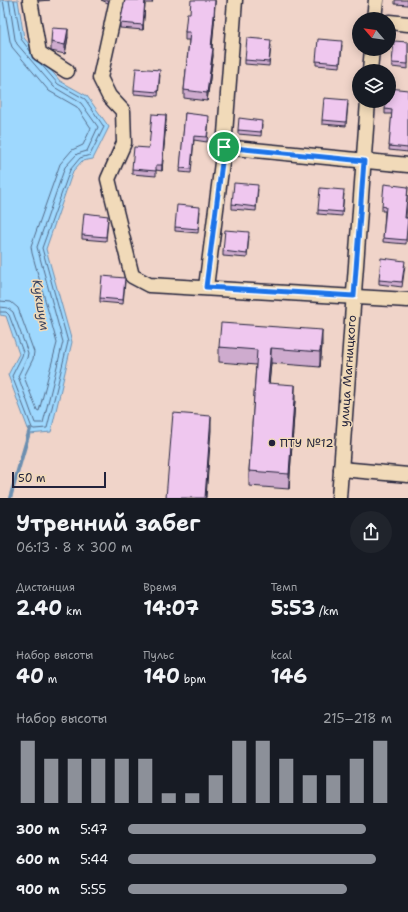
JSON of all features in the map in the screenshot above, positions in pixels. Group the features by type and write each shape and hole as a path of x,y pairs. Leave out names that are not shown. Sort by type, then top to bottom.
{"street":[{"path":"30,0 39,53 67,71"},
{"path":"117,0 100,78 109,96 123,111 124,143 108,179 132,276 149,285 206,287 408,300"},
{"path":"206,287 224,147 235,0"},
{"path":"375,12 376,0"},
{"path":"396,23 408,24"},
{"name":"улица Магницкого","path":"339,498 368,108"},
{"path":"224,147 408,165"},
{"path":"341,469 408,475"}],"water":[{"path":"0,0 18,0 24,38 60,81 87,96 109,127 93,159 82,161 73,171 46,249 72,342 51,432 30,434 8,375 19,354 6,316 0,315"}],"building":[{"path":"125,0 145,0 143,25 120,23"},
{"path":"191,0 215,0 211,48 213,48 207,93 184,90 190,32 185,32 187,13 190,13"},
{"path":"52,28 68,29 65,45 51,42"},
{"path":"247,38 271,40 269,62 245,60"},
{"path":"318,39 342,41 340,63 316,61"},
{"path":"396,41 408,42 408,64 392,63 393,56 396,56"},
{"path":"136,68 160,70 158,92 134,90"},
{"path":"396,89 408,90 408,148 389,146 392,110 385,109 396,108"},
{"path":"324,98 348,100 346,122 322,120"},
{"path":"185,113 209,116 207,137 194,136 191,169 180,168"},
{"path":"152,114 166,115 162,165 156,165 156,171 132,169 134,147 149,148"},
{"path":"239,118 262,121 261,132 238,130"},
{"path":"234,183 258,185 256,207 232,204"},
{"path":"384,184 408,187 405,218 408,218 406,240 383,238 386,207 382,206"},
{"path":"320,188 344,190 342,212 318,210"},
{"path":"177,205 200,207 198,229 175,227"},
{"path":"84,213 108,216 106,237 82,235"},
{"path":"225,230 249,232 247,254 223,251"},
{"path":"381,258 405,261 402,282 379,280"},
{"path":"102,276 125,278 123,300 100,298"},
{"name":"ПТУ №12","path":"221,323 322,330 320,352 271,348 268,383 295,385 289,474 249,471 257,350 219,347"},
{"path":"173,413 211,416 205,498 166,498"}],"waterway":[{"name":"Кукшум","path":"10,498 30,429"}],"place":[{"name":"ПТУ №12","path":"272,443"}],"route":[{"path":"224,147 364,161 354,296 206,287 224,147"}]}
